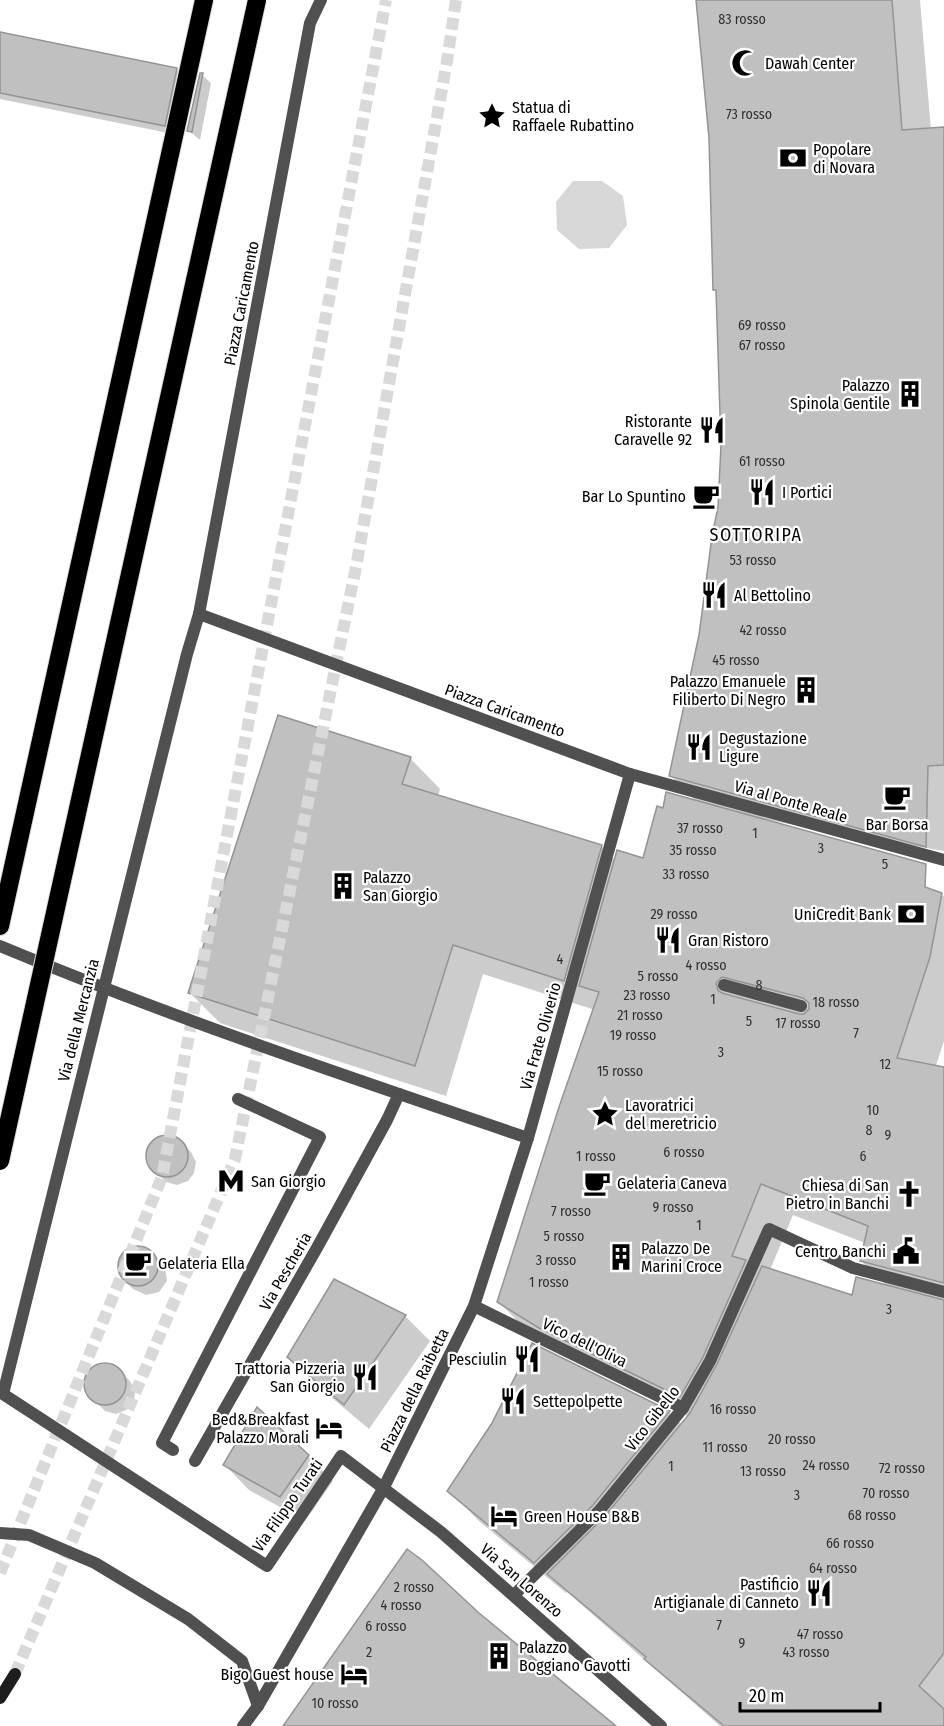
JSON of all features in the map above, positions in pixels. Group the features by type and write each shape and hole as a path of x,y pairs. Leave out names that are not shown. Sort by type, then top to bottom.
{"highway":[{"path":"0,926 204,0"},
{"path":"0,1161 257,0"}],"main road":[{"path":"0,1698 15,1674"}],"street":[{"name":"Piazza Caricamento","path":"187,654 199,614 310,23 321,0"},
{"name":"Piazza Caricamento","path":"199,614 630,774"},
{"name":"Via della Mercanzia","path":"3,1394 187,654"},
{"name":"Via al Ponte Reale","path":"630,774 944,860"},
{"name":"Via Frate Oliverio","path":"474,1306 528,1138 630,774"},
{"path":"0,946 103,989 528,1138"},
{"path":"724,986 801,1006"},
{"name":"Via Pescheria","path":"195,1461 318,1246 399,1094"},
{"path":"173,1450 162,1443 320,1137 238,1099"},
{"name":"Vico Gibello","path":"514,1595 599,1511 683,1408 710,1361 769,1229 853,1269 944,1292"},
{"name":"Vico dell'Oliva","path":"474,1306 683,1408"},
{"name":"Piazza della Raibetta","path":"383,1489 474,1306"},
{"name":"Via Filippo Turati","path":"3,1394 267,1566 341,1456 383,1489"},
{"path":"243,1726 258,1706 383,1489"},
{"name":"Via San Lorenzo","path":"383,1489 441,1532 661,1726"},
{"path":"0,1533 29,1535 95,1563 188,1619 242,1661 258,1706"}],"shaded area":[{"path":"573,181 602,181 623,196 627,225 609,248 579,249 557,230 556,202"}],"building":[{"path":"696,0 892,0 902,130 944,127 944,765 928,766 926,847 669,776 699,635 718,507 721,445 716,290 713,290 709,138"},
{"path":"0,32 177,68 165,126 0,93"},
{"path":"200,73 203,73 192,132 187,131"},
{"name":"Palazzo San Giorgio","path":"278,715 411,757 402,784 602,845 564,981 453,945 415,1066 188,993"},
{"path":"666,792 926,864 925,887 942,893 930,957 897,1058 944,1067 944,1283 860,1261 868,1226 761,1184 732,1256 746,1260 703,1357 680,1397 539,1328 497,1302 559,1107 599,992 579,986 617,850 643,858 657,806 663,808","holes":["722,977 803,998 809,1003 809,1009 804,1014 799,1014 722,993 718,990 716,983"]},
{"path":"167,1135 182,1141 188,1156 182,1171 167,1177 152,1171 146,1156 152,1141"},
{"name":"Gelateria Ella","path":"138,1246 146,1247 152,1252 157,1258 157,1274 152,1280 146,1285 138,1286 130,1285 124,1280 119,1274 118,1266 119,1258 124,1252 130,1247"},
{"path":"762,1266 852,1295 856,1277 944,1300 944,1653 919,1686 944,1709 944,1726 724,1726 547,1574 605,1516 690,1413 717,1364"},
{"path":"334,1279 406,1315 344,1405 287,1357"},
{"path":"532,1343 670,1411 593,1505 534,1563 447,1491 492,1423"},
{"path":"105,1363 120,1369 126,1384 120,1399 105,1405 90,1399 84,1384 90,1369"},
{"path":"257,1407 309,1455 280,1497 223,1465"},
{"path":"407,1549 479,1613 616,1726 283,1726"}],"tunnel":[{"path":"0,1573 162,1177 386,0"},
{"path":"15,1674 235,1159 356,567 456,0"}],"place":[{"name":"Dawah Center","path":"745,63"},
{"name":"Statua di Raffaele Rubattino","path":"492,116"},
{"name":"Popolare di Novara","path":"793,158"},
{"name":"Palazzo Spinola Gentile","path":"910,394"},
{"name":"Ristorante Caravelle 92","path":"712,430"},
{"name":"I Portici","path":"762,492"},
{"name":"Bar Lo Spuntino","path":"706,496"},
{"name":"Al Bettolino","path":"714,595"},
{"name":"Palazzo Emanuele Filiberto Di Negro","path":"806,690"},
{"name":"Degustazione Ligure","path":"699,747"},
{"name":"Bar Borsa","path":"897,797"},
{"name":"Palazzo San Giorgio","path":"343,886"},
{"name":"UniCredit Bank","path":"911,914"},
{"name":"Gran Ristoro","path":"668,940"},
{"name":"Lavoratrici del meretricio","path":"605,1114"},
{"name":"San Giorgio","path":"231,1181"},
{"name":"Gelateria Caneva","path":"597,1183"},
{"name":"Chiesa di San Pietro in Banchi","path":"909,1194"},
{"name":"Centro Banchi","path":"906,1251"},
{"name":"Palazzo De Marini Croce","path":"621,1257"},
{"name":"Gelateria Ella","path":"138,1263"},
{"name":"Pesciulin","path":"527,1359"},
{"name":"Trattoria Pizzeria San Giorgio","path":"365,1377"},
{"name":"Settepolpette","path":"513,1401"},
{"name":"Bed&Breakfast Palazzo Morali","path":"329,1428"},
{"name":"Green House B&B","path":"504,1516"},
{"name":"Pastificio Artigianale di Canneto","path":"819,1593"},
{"name":"Palazzo Boggiano Gavotti","path":"499,1656"},
{"name":"Bigo Guest house","path":"354,1674"}],"district":[{"name":"SOTTORIPA","path":"756,535"}]}
